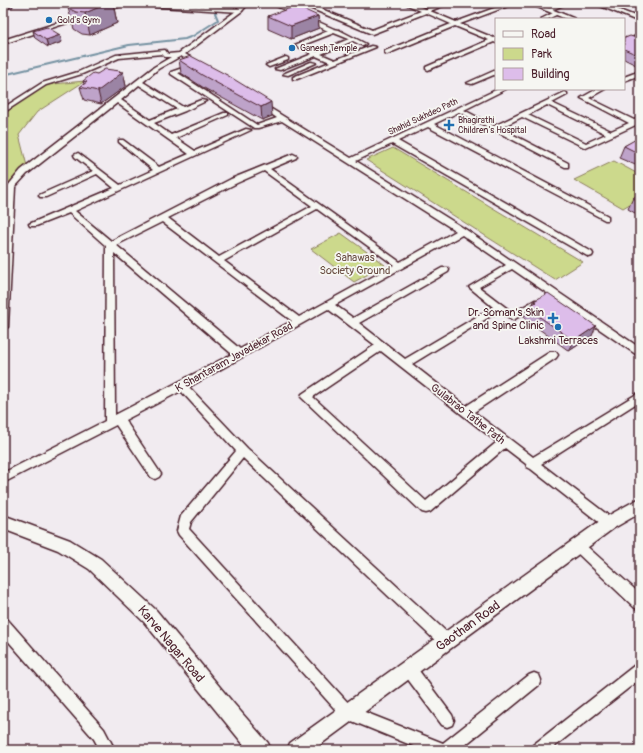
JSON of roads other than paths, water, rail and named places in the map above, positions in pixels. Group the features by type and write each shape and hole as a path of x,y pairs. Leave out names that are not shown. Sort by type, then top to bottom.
{"street":[{"path":"98,12 126,3"},
{"path":"129,3 240,10"},
{"path":"3,327 11,187 24,172 156,68 181,54 240,10 246,3"},
{"path":"273,3 333,32 345,35 363,44 356,46"},
{"path":"406,3 495,40"},
{"path":"306,5 372,32 446,3"},
{"path":"387,52 455,24 513,3"},
{"path":"531,3 570,18"},
{"path":"548,10 566,3"},
{"path":"596,3 640,20"},
{"path":"546,18 558,13"},
{"path":"3,42 92,14"},
{"path":"333,32 298,45 326,58 334,59"},
{"path":"270,65 345,35"},
{"path":"626,40 640,36"},
{"path":"278,69 354,39"},
{"path":"428,68 495,40"},
{"path":"626,40 640,46"},
{"path":"295,78 334,59 373,47"},
{"path":"3,111 44,84 80,73 118,56 158,51 165,52 165,55 167,56 181,54 200,66 173,73 256,126 283,118"},
{"path":"286,74 326,58"},
{"path":"470,83 495,72"},
{"path":"627,75 640,73"},
{"path":"627,75 640,80"},
{"path":"139,82 183,110"},
{"name":"Shahid Sukhdeo Path","path":"351,161 501,90"},
{"path":"600,90 584,98 637,121"},
{"path":"495,128 565,94"},
{"path":"253,99 462,231 640,353"},
{"path":"117,100 194,154"},
{"path":"150,123 203,102"},
{"path":"547,103 612,134"},
{"path":"459,110 565,165"},
{"path":"170,138 226,114"},
{"path":"523,115 586,146 637,121"},
{"path":"428,124 605,218"},
{"path":"33,224 70,210 248,130"},
{"path":"121,141 158,170"},
{"path":"392,141 589,254"},
{"path":"78,155 119,188"},
{"path":"110,246 234,181 293,156"},
{"path":"264,168 399,265"},
{"path":"42,196 98,171"},
{"path":"218,261 317,206"},
{"path":"70,210 110,246 239,354"},
{"path":"162,218 298,321"},
{"name":"K Shantaram Javadekar Road","path":"3,478 182,386 462,231"},
{"path":"110,246 114,421 155,474"},
{"path":"513,265 473,287 513,317 553,293"},
{"path":"352,323 445,270"},
{"name":"Gulabrao Tathe Path","path":"328,304 530,464 609,523"},
{"path":"404,364 500,307"},
{"path":"381,346 306,397 426,508 504,443"},
{"path":"465,412 553,355"},
{"path":"182,386 243,451 447,642"},
{"path":"530,464 640,396"},
{"path":"243,451 185,520 183,531 347,712 441,750"},
{"name":"Gaothan Road","path":"297,750 347,712 447,642 609,523 640,505"},
{"name":"Karve Nagar Road","path":"3,522 64,545 95,564 150,616 227,711 261,750"},
{"path":"578,546 640,603"},
{"path":"3,625 99,734 108,750"},
{"path":"409,669 447,720"},
{"path":"538,750 640,670"},
{"path":"447,750 534,680"}],"waterway":[{"path":"3,75 129,45 185,39 193,36 218,20 215,13 225,3"}],"place":[{"name":"Gold's Gym","path":"49,20"},
{"name":"Ganesh Temple","path":"292,48"},
{"name":"Bhagirathi Children's Hospital","path":"449,125"},
{"name":"Dr. Soman's Skin and Spine Clinic","path":"553,318"},
{"name":"Lakshmi Terraces","path":"558,327"}],"park label":[{"name":"Sahawas Society Ground","path":"355,263"}]}
